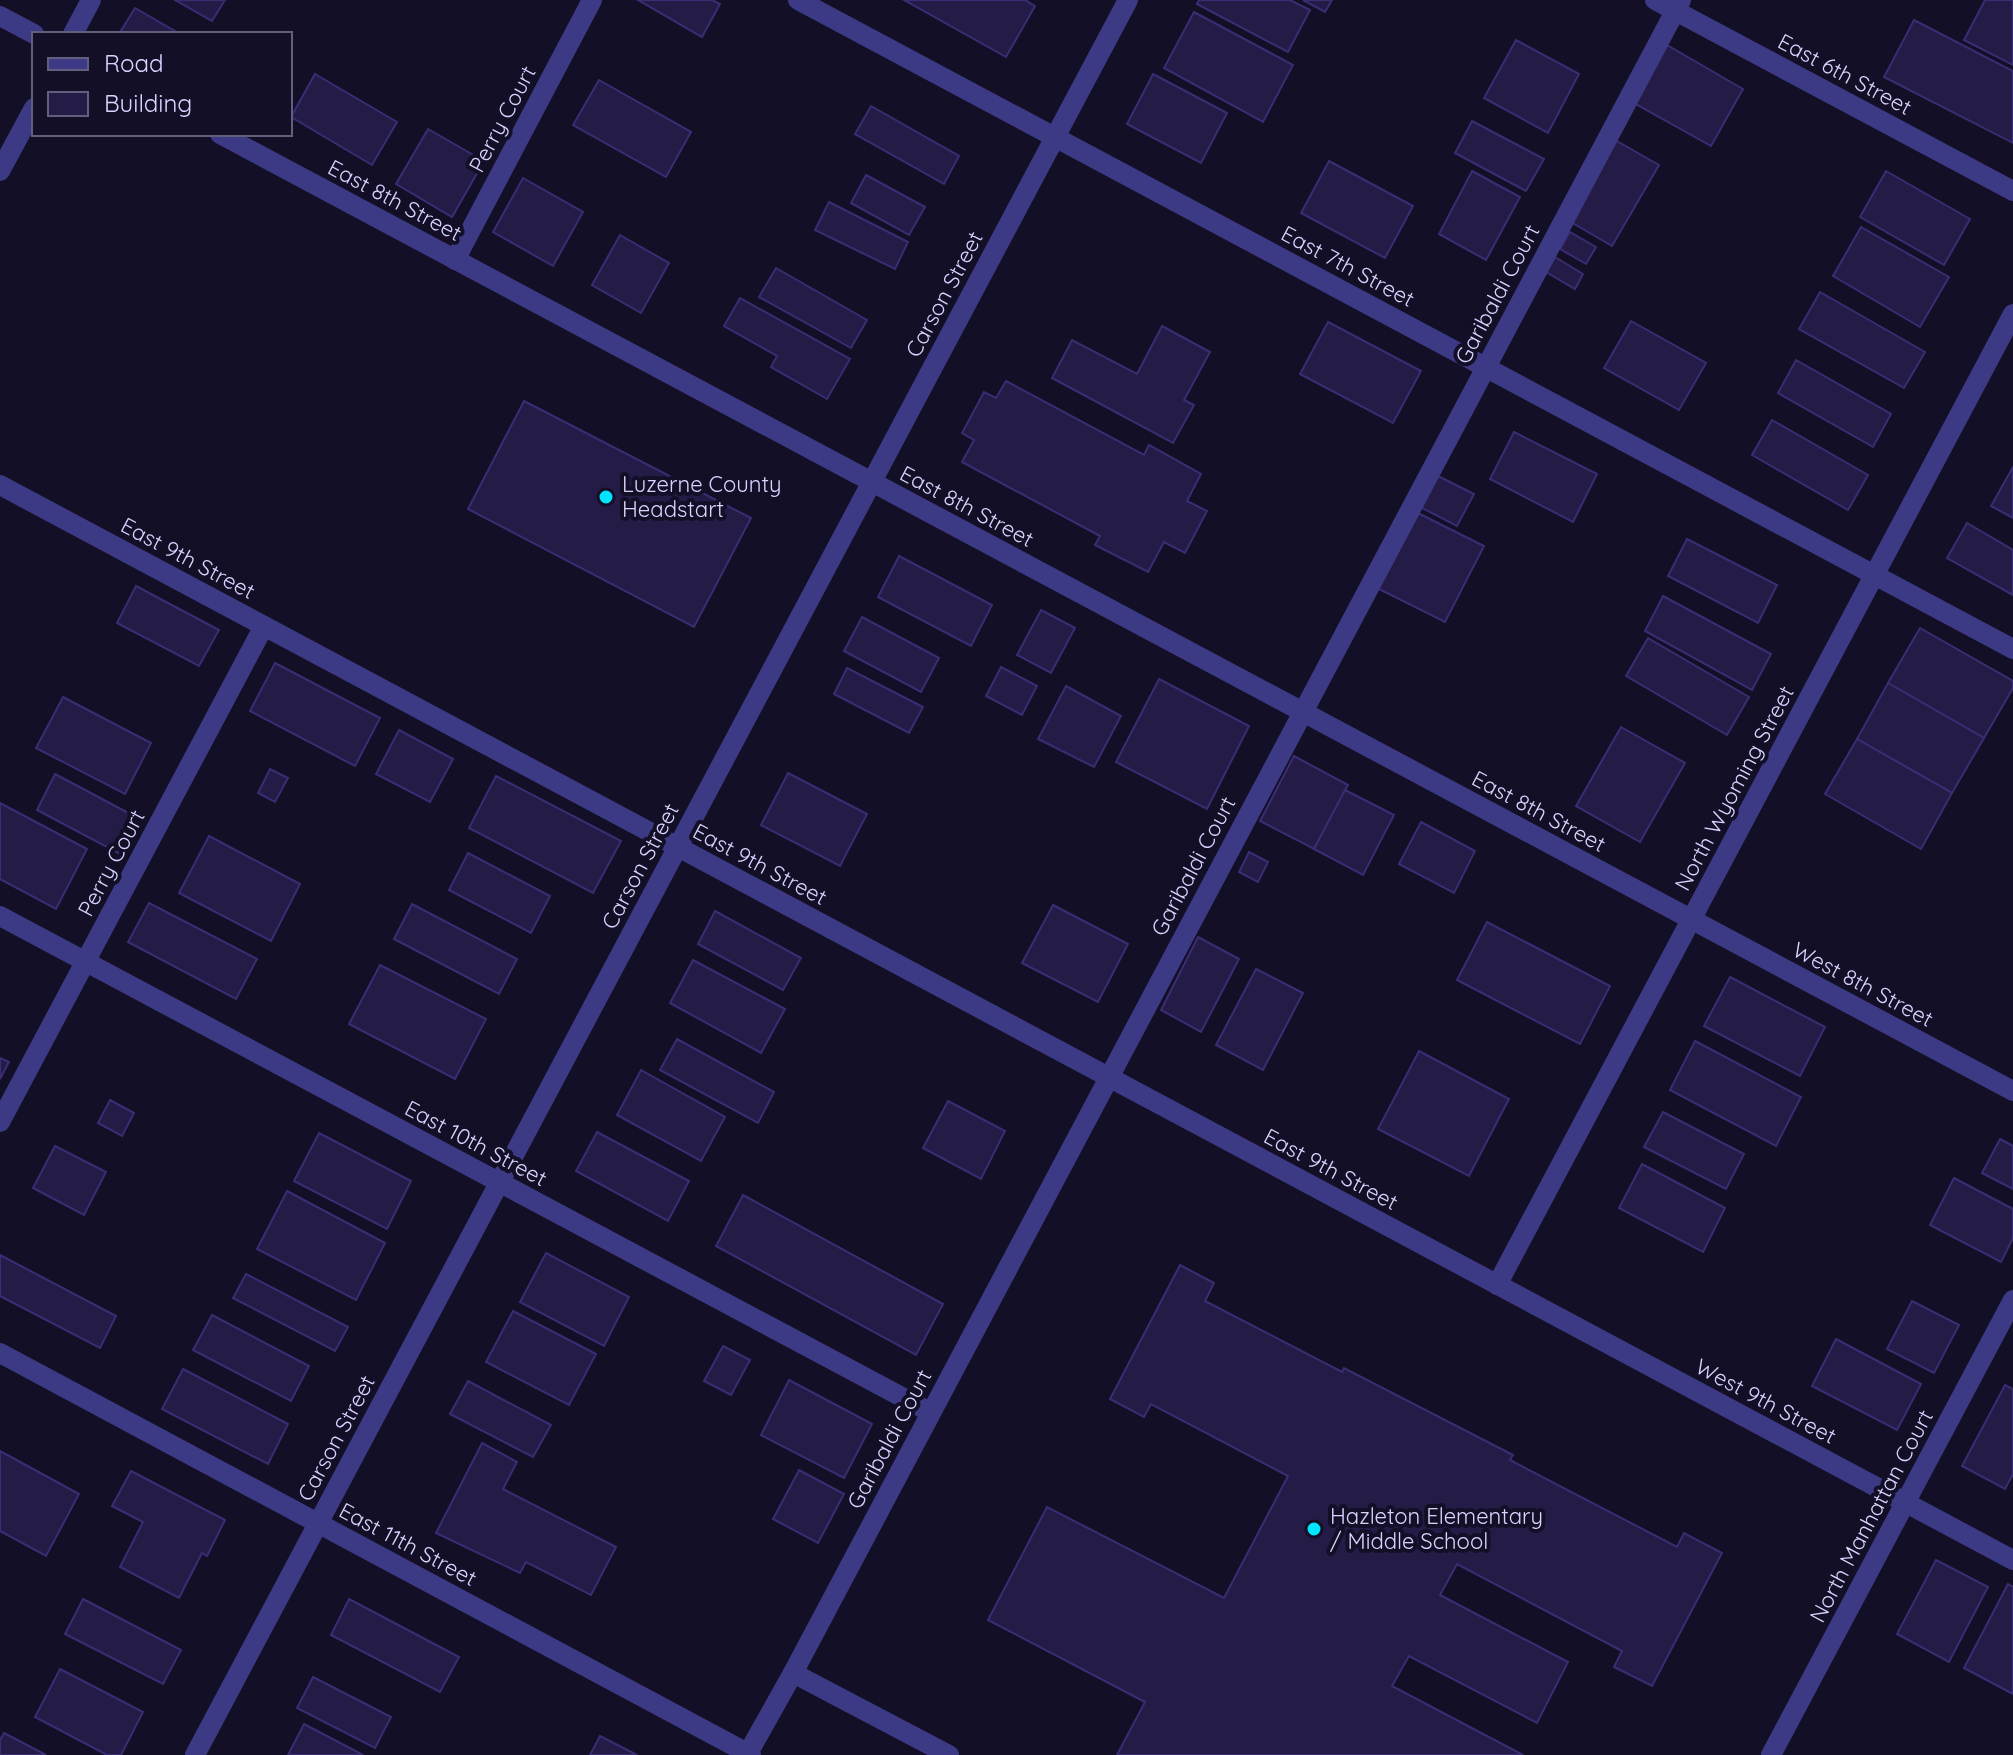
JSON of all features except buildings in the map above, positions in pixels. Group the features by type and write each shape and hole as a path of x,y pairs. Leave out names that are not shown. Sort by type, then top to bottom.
{"street":[{"path":"74,32 91,0"},
{"name":"Perry Court","path":"455,260 592,0"},
{"name":"East 7th Street","path":"798,0 2013,649"},
{"name":"Carson Street","path":"195,1755 1128,0"},
{"name":"East 6th Street","path":"1655,0 1678,5 2013,191"},
{"name":"Garibaldi Court","path":"749,1754 1678,5"},
{"path":"0,16 32,33"},
{"path":"0,171 32,112"},
{"name":"East 8th Street","path":"224,136 1691,919"},
{"name":"North Wyoming Street","path":"1497,1285 2013,314"},
{"name":"East 9th Street","path":"0,485 1497,1285"},
{"name":"Perry Court","path":"0,1122 264,626"},
{"name":"East 10th Street","path":"0,916 930,1412"},
{"name":"West 8th Street","path":"1691,919 2013,1091"},
{"name":"West 9th Street","path":"1497,1285 2013,1560"},
{"name":"North Manhattan Court","path":"1771,1755 2013,1300"},
{"name":"East 11th Street","path":"0,1353 749,1754"},
{"path":"793,1673 949,1755"}],"place":[{"name":"Luzerne County Headstart","path":"606,497"},
{"name":"Hazleton Elementary / Middle School","path":"1314,1529"}]}
